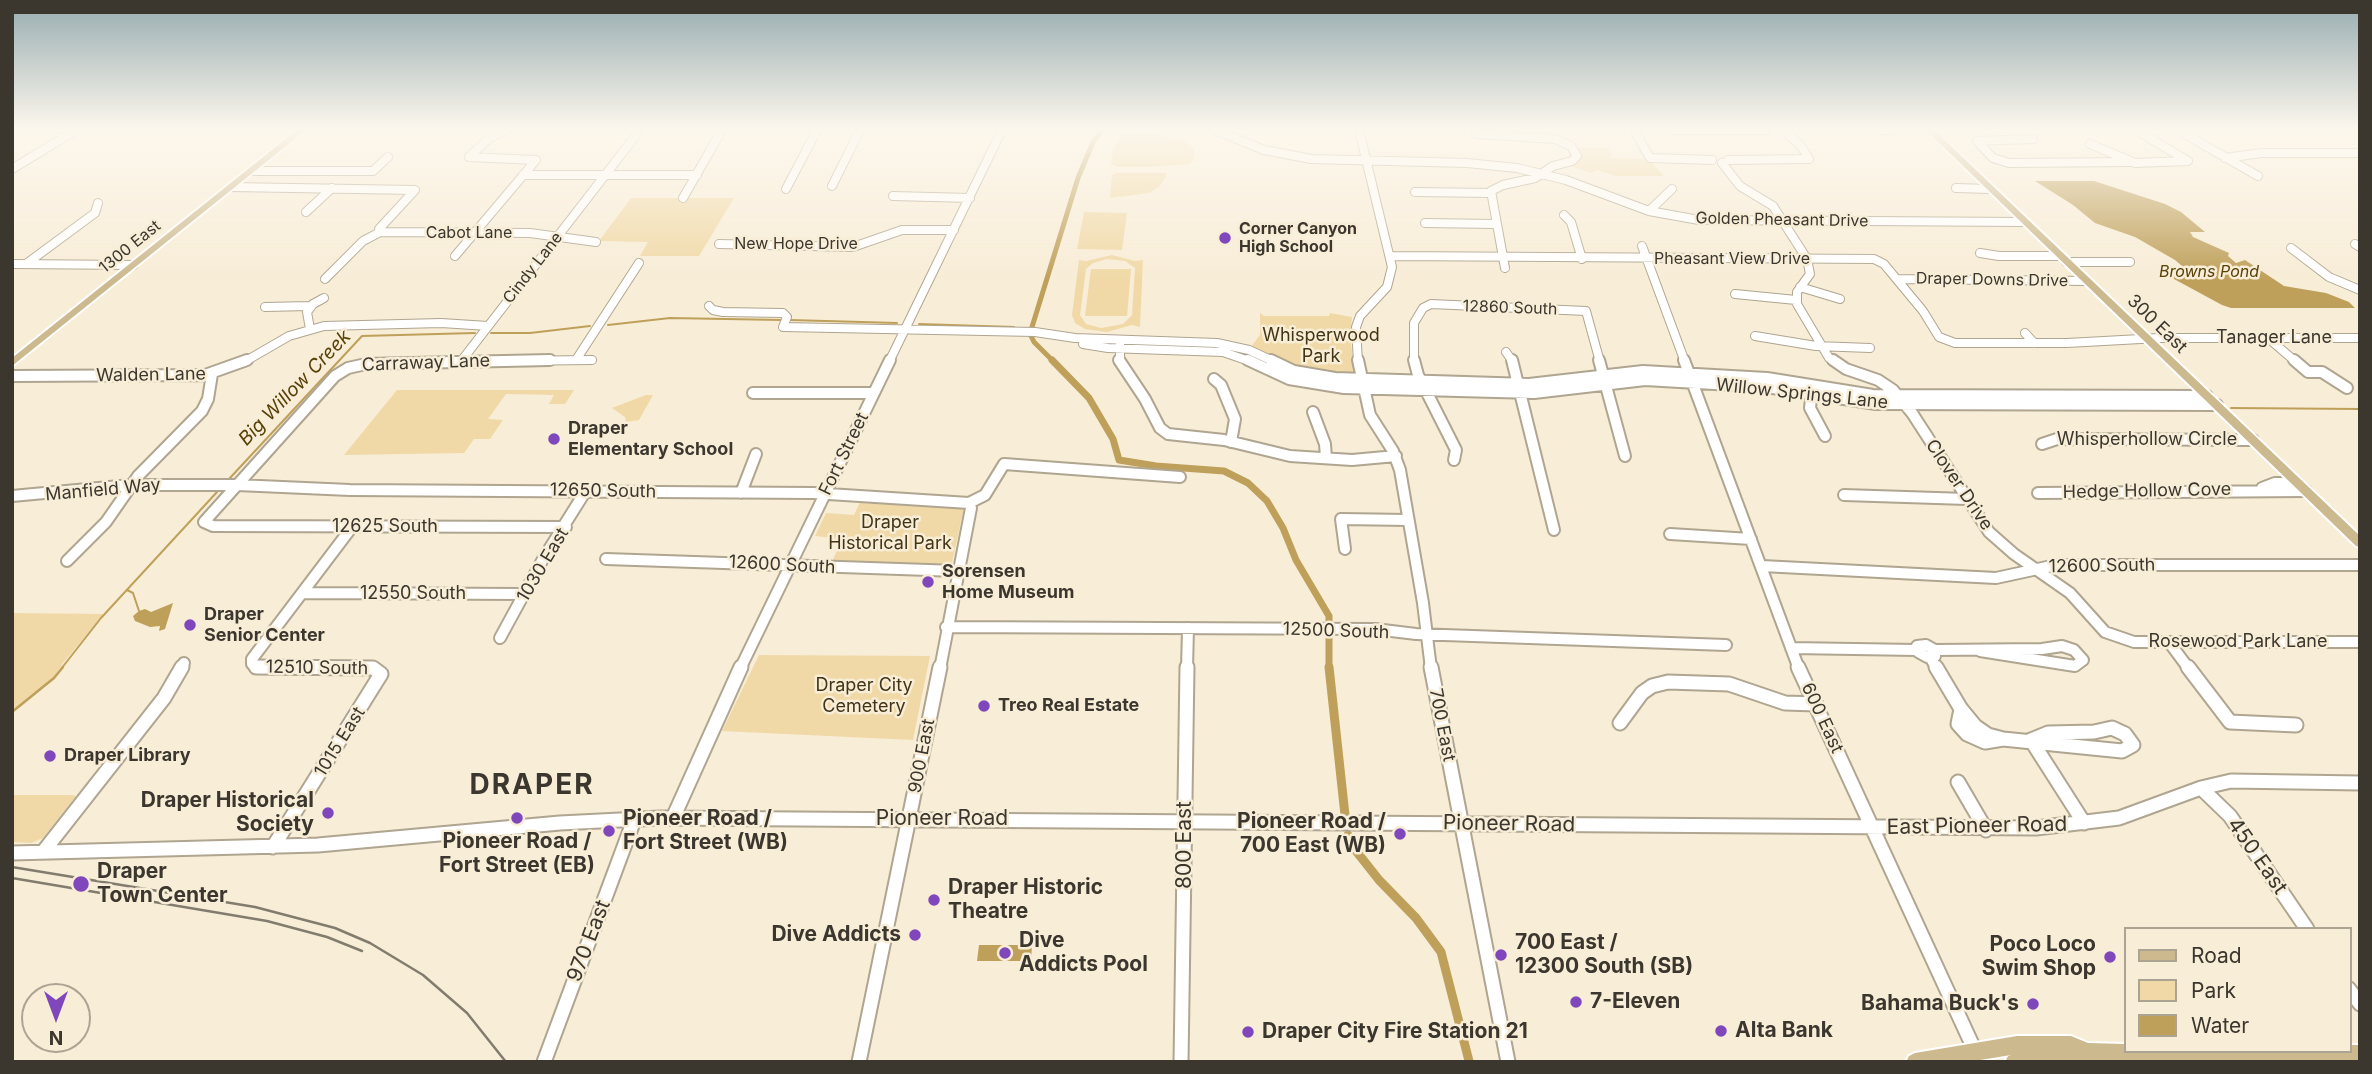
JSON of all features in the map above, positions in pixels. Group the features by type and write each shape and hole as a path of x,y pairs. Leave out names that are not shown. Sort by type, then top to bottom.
{"main road":[{"name":"1300 East","path":"12,363 240,180"},
{"name":"300 East","path":"1982,180 2360,543"},
{"path":"1915,1062 2017,1045 2071,1044 2087,1052 2124,1052"},
{"path":"2014,1062 2079,1059 2087,1052"},
{"path":"2224,1053 2360,1054"}],"street":[{"path":"454,256 518,180"},
{"name":"Cindy Lane","path":"462,360 601,180"},
{"path":"683,198 694,180"},
{"path":"786,189 791,180"},
{"path":"832,187 835,180"},
{"name":"Fort Street","path":"673,818 732,684 789,565 979,180"},
{"path":"1371,180 1390,256"},
{"path":"1415,192 1490,192 1497,186 1526,180"},
{"name":"Golden Pheasant Drive","path":"1562,180 1649,211 1699,220 2025,222"},
{"path":"1735,180 1773,206 1807,259 1810,274 1800,287 1796,300 1821,347 1839,366 1878,380 1902,400"},
{"path":"231,187 415,190 380,228 380,232 363,241 326,279"},
{"path":"306,212 332,188"},
{"path":"1956,188 1990,188"},
{"path":"1649,211 1672,189"},
{"path":"1755,195 1767,191"},
{"path":"1490,192 1505,268"},
{"path":"893,196 970,198"},
{"path":"26,264 95,214 98,203"},
{"path":"1564,215 1571,222 1578,273"},
{"path":"1425,223 1496,223"},
{"name":"New Hope Drive","path":"719,244 853,247 902,230 954,230"},
{"name":"Cabot Lane","path":"380,232 530,233 596,242"},
{"name":"600 East","path":"1642,246 1791,648 1870,828 1976,1053"},
{"path":"2291,248 2329,277 2360,290"},
{"path":"1980,254 2133,265 2123,255"},
{"name":"Pheasant View Drive","path":"1390,256 1874,259 1884,264 1943,340 1958,343 2034,343 2147,339"},
{"name":"700 East","path":"1390,256 1392,272 1389,284 1360,316 1355,331 1362,387 1370,415 1396,456 1423,603 1425,634 1508,1062"},
{"path":"576,360 639,263"},
{"path":"12,264 134,264"},
{"name":"Draper Downs Drive","path":"1896,279 2087,281"},
{"path":"1800,287 1840,299"},
{"path":"1735,295 1796,300"},
{"path":"265,307 310,306 324,298"},
{"name":"12860 South","path":"1422,384 1414,363 1413,327 1423,307 1434,304 1586,311 1605,379"},
{"path":"310,306 307,315 310,329"},
{"path":"709,306 713,310 723,312 781,313 785,323 904,329"},
{"name":"Walden Lane","path":"12,376 212,374 247,362 284,338 310,329 347,324 488,326"},
{"name":"Willow Springs Lane","path":"904,329 1035,332 1092,346 1121,344 1223,352 1297,381 1328,387 1422,384 1518,388 1543,383 1605,379 1643,371 1692,378 1767,379 1812,390 1902,400 2217,405"},
{"path":"2025,333 2034,343"},
{"path":"1755,336 1821,347 1870,348"},
{"path":"2269,338 2308,372 2322,372 2347,388"},
{"name":"Tanager Lane","path":"2147,339 2360,338"},
{"path":"1121,344 1122,368 1145,399 1162,430 1176,436 1231,442 1277,455 1368,459 1396,456"},
{"path":"1506,352 1513,361 1518,388 1528,416 1554,530"},
{"name":"Carraway Lane","path":"205,524 206,517 344,370 366,364 462,360 592,360"},
{"path":"67,561 106,522 131,485 202,411 208,400 212,374"},
{"path":"1214,379 1221,385 1235,419 1236,428 1231,442"},
{"path":"1605,379 1625,457"},
{"path":"1422,384 1455,450 1454,460"},
{"path":"1812,390 1810,408 1825,436"},
{"path":"753,393 874,393"},
{"name":"Willow Springs Lane","path":"1902,400 2207,396"},
{"name":"Clover Drive","path":"1902,400 1966,499 1996,539 2070,593 2101,628 2116,638"},
{"path":"1313,412 1325,444 1326,458"},
{"name":"Whisperhollow Circle","path":"2042,444 2057,439 2253,440"},
{"path":"741,493 757,454"},
{"path":"969,503 985,495 1004,464 1180,477"},
{"name":"Hedge Hollow Cove","path":"2256,490 2275,483 2297,483"},
{"name":"Manfield Way","path":"12,496 131,485 237,485"},
{"name":"12650 South","path":"237,485 340,489 824,494 969,503"},
{"name":"Hedge Hollow Cove","path":"2038,492 2306,491"},
{"name":"1030 East","path":"500,638 543,559 566,527 585,492"},
{"path":"1844,495 1966,499"},
{"name":"900 East","path":"859,1062 910,819 971,508 969,503"},
{"path":"1345,549 1341,519 1408,520"},
{"name":"12625 South","path":"205,524 566,527"},
{"path":"302,593 352,527"},
{"path":"1670,534 1751,539"},
{"name":"12600 South","path":"606,559 915,571 958,570"},
{"name":"12600 South","path":"1762,566 1987,578 2012,576 2061,565 2360,565"},
{"name":"12550 South","path":"302,593 524,594"},
{"name":"12510 South","path":"302,593 254,656 252,664 262,668 373,667 381,671"},
{"name":"12500 South","path":"946,627 1329,629 1726,645"},
{"name":"800 East","path":"1181,1062 1188,628"},
{"name":"Rosewood Park Lane","path":"2116,638 2129,642 2360,642"},
{"path":"2169,642 2230,722 2297,725"},
{"path":"1791,648 1917,650 1917,646 1922,644 1932,654 1961,709 1958,724 1985,743 2003,739 2031,740 2122,751 2133,746 2125,734 2112,728 2094,732 2051,732 2031,740"},
{"path":"1932,654 1991,648 2042,649 2062,646 2078,652 2083,660 2081,664 2071,666 2051,660 2011,658 1980,651"},
{"path":"43,852 163,698 184,663"},
{"name":"1015 East","path":"273,847 379,680 381,671"},
{"path":"1619,723 1642,693 1652,686 1668,682 1729,684 1785,703 1816,704"},
{"path":"2031,740 2084,822"},
{"name":"East Pioneer Road","path":"1870,828 2036,828 2119,818 2201,788 2231,781 2360,783"},
{"path":"1958,782 1986,830"},
{"name":"450 East","path":"2201,788 2230,816 2306,927"},
{"name":"Pioneer Road","path":"13,852 273,847 560,823 673,818 1870,828"},
{"name":"970 East","path":"544,1062 634,820"}],"green space":[{"path":"1112,180 1164,180 1149,193 1110,198"},
{"path":"631,198 734,198 699,256 640,256 648,242 599,241"},
{"path":"1084,212 1127,213 1122,250 1077,249"},
{"path":"1112,255 1135,261 1143,260 1140,327 1132,325 1107,332 1085,329 1075,323 1072,315 1079,260","holes":["1107,259 1125,261 1135,268 1132,315 1123,324 1101,328 1086,324 1080,315 1086,269 1093,263"]},
{"path":"1091,269 1131,269 1127,316 1085,316"},
{"name":"Whisperwood Park","path":"1260,313 1264,316 1329,316 1330,313 1352,317 1350,336 1355,374 1304,372 1250,348 1260,335"},
{"path":"397,390 574,390 565,404 549,404 554,395 506,394 488,419 503,420 490,439 474,439 464,453 344,455"},
{"path":"646,395 653,395 639,420 626,422 625,417 612,408"},
{"name":"Draper Historical Park","path":"861,500 964,507 952,563 947,567 831,564 842,539 815,536 826,513 854,515"},
{"path":"12,613 104,614 63,663 54,678 12,712"},
{"name":"Draper City Cemetery","path":"759,655 930,656 913,740 722,731"},
{"path":"12,795 76,796 43,838 31,843 12,842"}],"water":[{"name":"Browns Pond","path":"2035,181 2094,181 2165,204 2181,212 2205,232 2190,232 2193,237 2229,253 2228,256 2236,263 2245,260 2284,286 2326,293 2349,302 2355,308 2231,308 2222,305 2174,279 2170,272 2182,266 2175,260 2135,237 2095,223 2073,205"},
{"path":"173,603 165,629 159,631 160,626 150,627 135,621 133,616 145,609 151,612"},
{"name":"Dive Addicts Pool","path":"979,945 1032,945 1031,961 977,961"}],"waterway":[{"path":"1032,327 1077,180"},
{"name":"Big Willow Creek","path":"608,325 670,318 781,320"},
{"name":"Big Willow Creek","path":"790,320 897,323"},
{"name":"Big Willow Creek","path":"919,324 1014,327"},
{"name":"Big Willow Creek","path":"491,333 530,333 590,326"},
{"name":"Big Willow Creek","path":"229,479 362,336 475,333"},
{"path":"1030,334 1034,342 1052,360"},
{"path":"1052,360 1089,398 1113,439 1119,460 1156,466 1224,471 1248,483 1267,501 1283,528 1296,560 1329,616 1329,667"},
{"name":"Big Willow Creek","path":"2231,408 2360,409"},
{"name":"Big Willow Creek","path":"61,669 101,618 217,492"},
{"path":"127,590 133,593 139,611"},
{"name":"Big Willow Creek","path":"12,712 54,678 63,667"},
{"path":"1329,667 1345,815"},
{"path":"1348,835 1349,842 1379,880 1416,918 1441,952 1469,1061"}],"tram line":[{"path":"12,867 255,907 335,928 370,943 423,975 467,1013 506,1062"},
{"path":"12,878 267,921 327,937 362,951"}],"place":[{"name":"Corner Canyon High School","path":"1225,238"},
{"name":"Draper Elementary School","path":"554,439"},
{"name":"Sorensen Home Museum","path":"928,582"},
{"name":"Draper Senior Center","path":"190,625"},
{"name":"Treo Real Estate","path":"984,706"},
{"name":"Draper Library","path":"50,756"},
{"name":"Draper Historical Society","path":"328,813"},
{"name":"Pioneer Road / Fort Street (EB)","path":"517,818"},
{"name":"Pioneer Road / Fort Street (WB)","path":"609,831"},
{"name":"Pioneer Road / 700 East (WB)","path":"1400,834"},
{"name":"Draper Town Center","path":"81,884"},
{"name":"Draper Historic Theatre","path":"934,900"},
{"name":"Dive Addicts","path":"915,935"},
{"name":"Dive Addicts Pool","path":"1005,953"},
{"name":"700 East / 12300 South (SB)","path":"1501,955"},
{"name":"Poco Loco Swim Shop","path":"2110,957"},
{"name":"7-Eleven","path":"1576,1002"},
{"name":"Bahama Buck's","path":"2033,1004"},
{"name":"Alta Bank","path":"1721,1031"},
{"name":"Draper City Fire Station 21","path":"1248,1032"}],"district":[{"name":"DRAPER","path":"532,786"}]}
